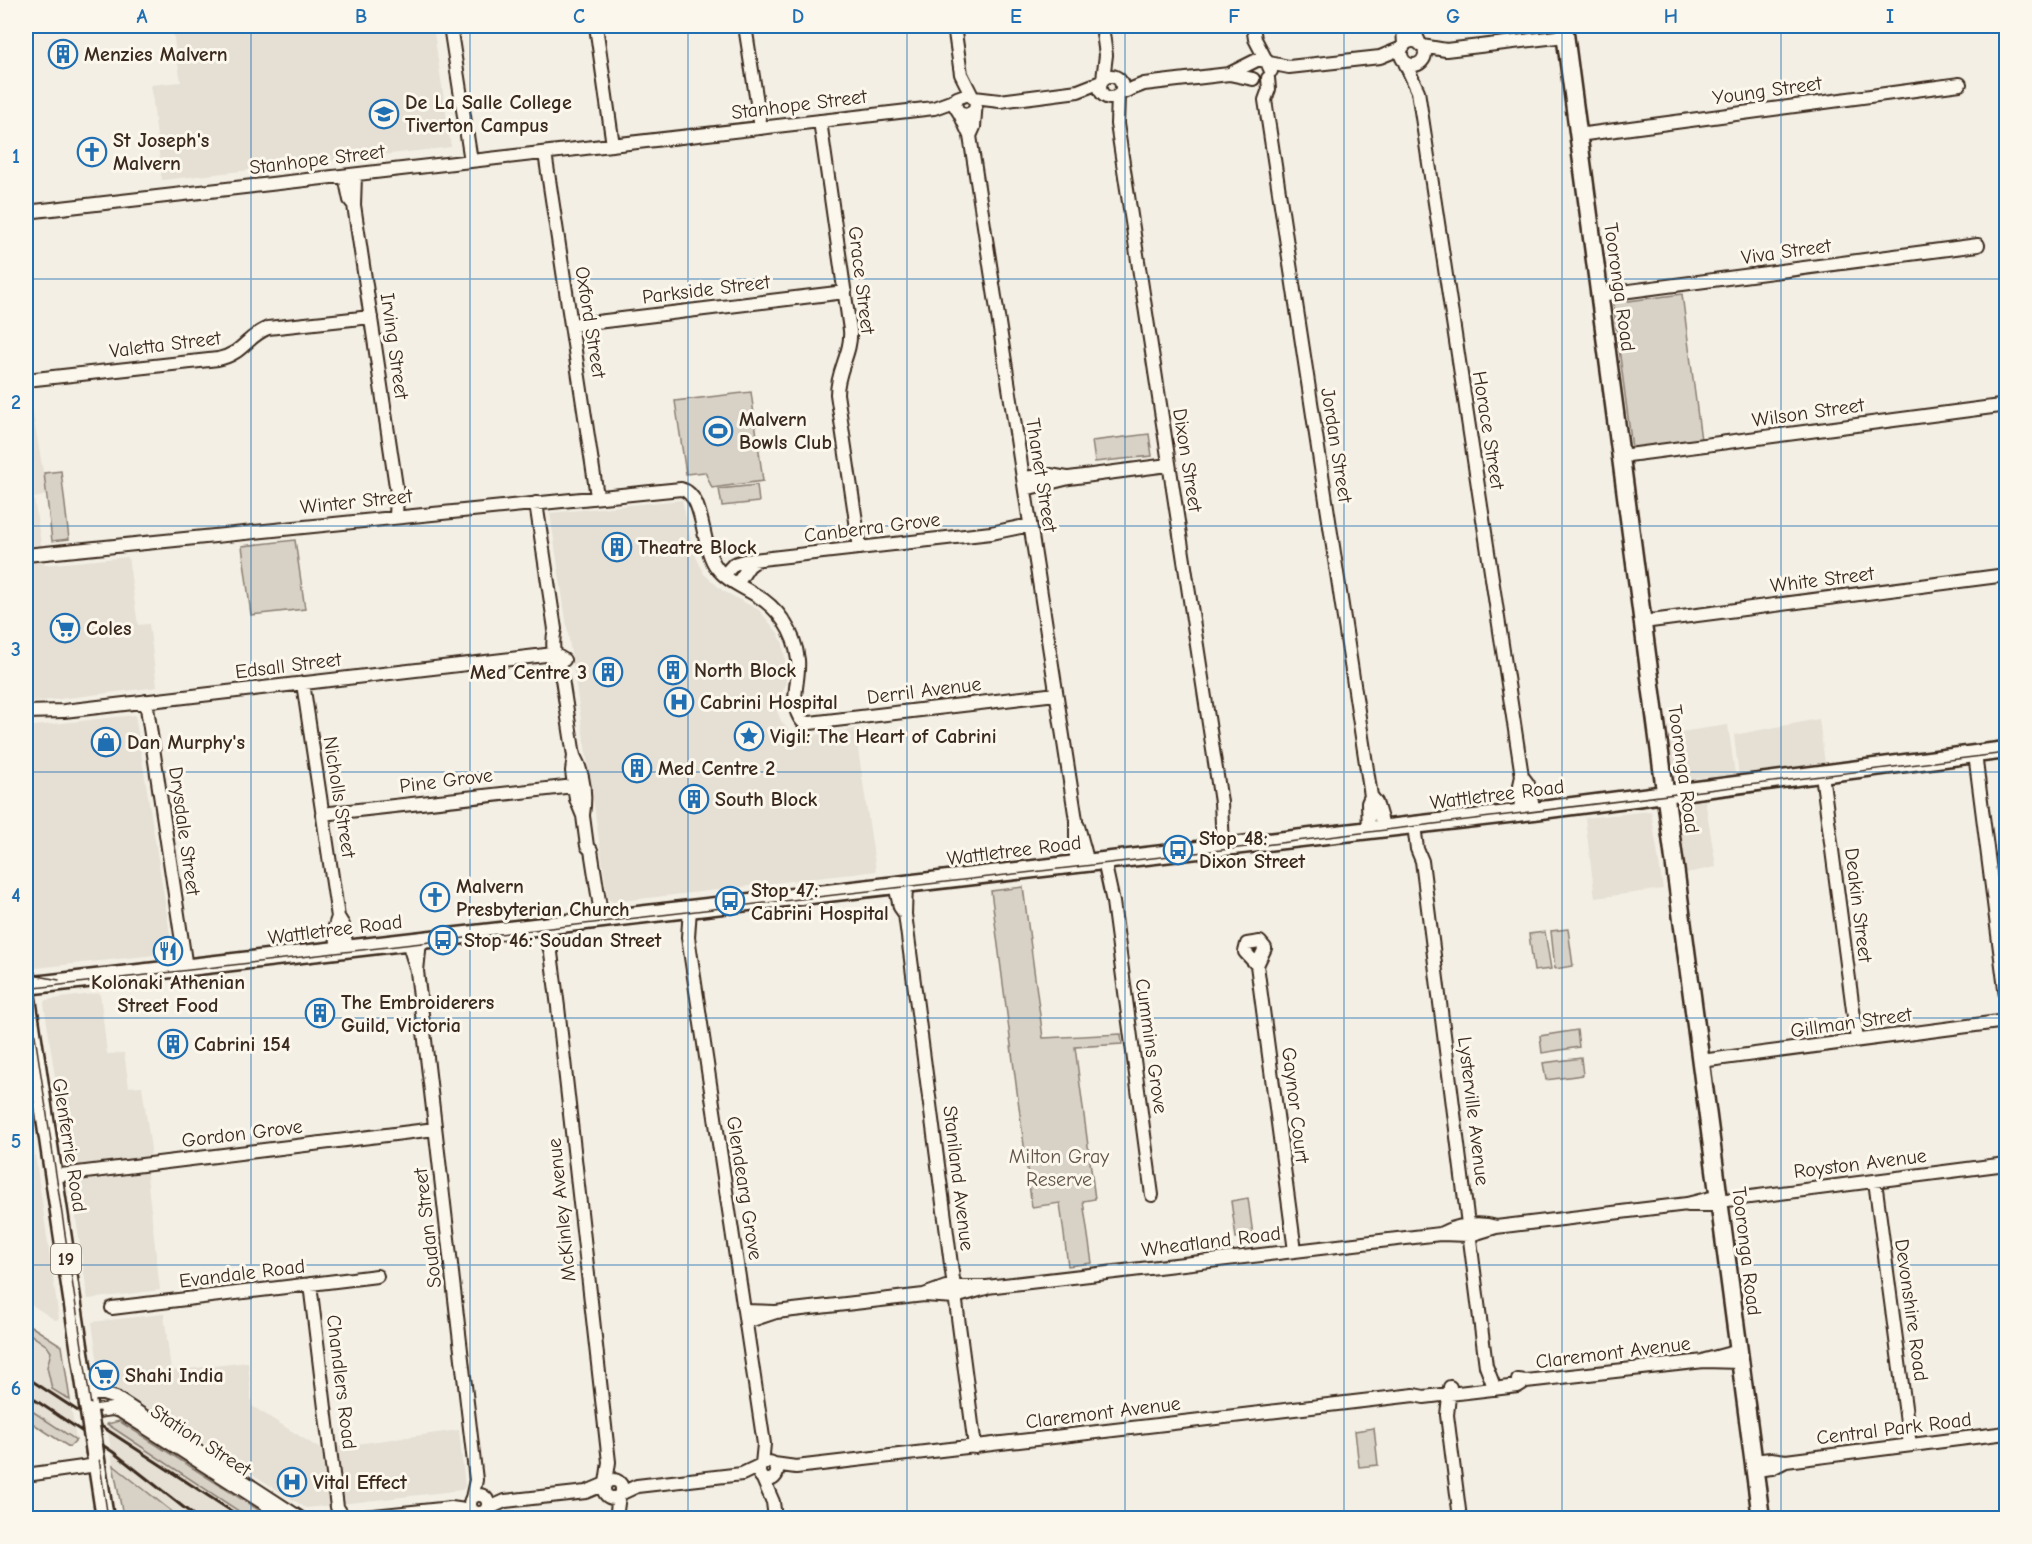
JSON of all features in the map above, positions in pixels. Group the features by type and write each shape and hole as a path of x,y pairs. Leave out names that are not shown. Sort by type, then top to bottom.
{"main road":[{"name":"Tooronga Road","path":"1564,31 1761,1518"},
{"name":"Wattletree Road","path":"26,986 1527,812 2007,750"},
{"name":"Glenferrie Road","path":"26,992 105,1518"}],"street":[{"path":"450,26 471,161"},
{"path":"596,26 613,145"},
{"path":"745,26 761,128"},
{"path":"954,26 961,74 958,106"},
{"name":"Dixon Street","path":"1102,26 1109,91 1117,124 1227,847"},
{"path":"1253,26 1264,73"},
{"name":"Horace Street","path":"1403,26 1404,54 1418,90 1522,776 1528,784 1527,812"},
{"path":"1412,26 1422,53"},
{"path":"1404,54 1413,65 1422,53 1564,31"},
{"path":"1251,64 1252,47 1256,39"},
{"path":"1404,54 1411,42 1422,53"},
{"name":"Horace Street","path":"1418,90 1422,53"},
{"path":"974,104 1078,91 1109,91 1144,84 1229,74 1264,73 1289,67 1404,54"},
{"name":"Dixon Street","path":"1106,55 1118,78"},
{"path":"1229,74 1259,59 1264,73"},
{"name":"Jordan Street","path":"1251,64 1249,73 1264,73 1269,89 1265,100 1371,796 1376,802 1376,829"},
{"path":"961,74 974,104"},
{"path":"1109,91 1109,76 1144,84"},
{"name":"Young Street","path":"1578,135 1960,84"},
{"path":"958,106 964,94 974,104"},
{"path":"958,106 968,115 974,104"},
{"name":"Thanet Street","path":"970,136 974,127 974,104"},
{"name":"Stanhope Street","path":"26,212 958,106"},
{"name":"Thanet Street","path":"958,106 970,136 1076,820 1095,862"},
{"name":"Grace Street","path":"820,121 851,339 839,375 837,394 860,548"},
{"name":"Oxford Street","path":"545,153 597,496"},
{"name":"Irving Street","path":"350,175 350,200 354,205 401,517"},
{"name":"Viva Street","path":"1599,295 1978,245"},
{"name":"Parkside Street","path":"572,325 845,292"},
{"name":"Valetta Street","path":"26,380 224,358 238,352 258,333 268,328 371,317"},
{"name":"Wilson Street","path":"1621,456 2000,406"},
{"path":"1024,484 1168,465"},
{"name":"Winter Street","path":"26,555 674,489 690,493 698,507 706,549 724,575"},
{"path":"536,503 555,631 552,638 559,657 556,668 562,679 574,756 574,786 583,816 587,846 591,850 597,920"},
{"name":"Canberra Grove","path":"724,575 740,562 1031,529"},
{"path":"724,575 737,584 749,566 757,560"},
{"name":"White Street","path":"1643,622 2007,574"},
{"name":"Derril Avenue","path":"737,584 771,606 786,626 798,660 795,704 802,722 810,723 1056,694"},
{"name":"Edsall Street","path":"26,712 64,711 303,683 559,657"},
{"name":"Nicholls Street","path":"303,683 338,917 343,925 342,950"},
{"name":"Drysdale Street","path":"146,701 186,968"},
{"path":"1975,754 2007,998"},
{"path":"574,756 580,768 584,789 583,816"},
{"name":"Deakin Street","path":"1822,774 1857,1041"},
{"name":"Pine Grove","path":"322,814 574,786"},
{"name":"Lysterville Avenue","path":"1418,824 1425,849 1422,861 1486,1366 1482,1387"},
{"name":"Cummins Grove","path":"1095,862 1115,885 1113,902 1152,1195"},
{"name":"Staniland Avenue","path":"901,885 975,1447"},
{"name":"Glendearg Grove","path":"684,910 775,1518"},
{"name":"McKinley Avenue","path":"548,926 612,1489"},
{"name":"Soudan Street","path":"414,941 479,1507"},
{"name":"Gaynor Court","path":"1257,965 1295,1251"},
{"name":"Gillman Street","path":"1701,1061 2007,1021"},
{"name":"Gordon Grove","path":"53,1176 435,1129"},
{"name":"Royston Avenue","path":"1719,1200 2007,1164"},
{"name":"Devonshire Road","path":"1875,1180 1911,1445"},
{"name":"Wheatland Road","path":"745,1316 1687,1204 1695,1207 1719,1200"},
{"name":"Evandale Road","path":"112,1308 377,1276"},
{"name":"Chandlers Road","path":"310,1284 338,1507 344,1518"},
{"name":"Claremont Avenue","path":"768,1471 1482,1387 1517,1379 1526,1382 1740,1357"},
{"name":"Lysterville Avenue","path":"1486,1366 1495,1385"},
{"path":"1444,1391 1460,1518"},
{"name":"Station Street","path":"86,1394 112,1396 286,1518"},
{"name":"Station Street","path":"89,1412 111,1409 120,1411 300,1518"},
{"name":"Central Park Road","path":"1754,1466 1772,1468 1786,1461 2007,1433"},
{"path":"26,1476 96,1459"},
{"path":"355,1518 479,1507 768,1471"},
{"path":"612,1489 616,1517"}],"shaded area":[{"path":"172,26 433,26 451,147 162,180 151,85 181,82"},
{"path":"29,391 47,495 34,498 44,565 128,557 138,625 149,624 157,687 26,703 26,392"},
{"name":"Cabrini Hospital","path":"682,500 693,550 704,574 723,591 759,610 778,633 783,644 787,674 776,708 781,721 796,738 855,729 876,871 613,902 608,899 550,513"},
{"path":"135,715 173,953 26,969 26,727"},
{"path":"1819,719 1825,764 1739,776 1734,735"},
{"path":"1728,725 1735,774 1674,781 1667,734"},
{"path":"1705,800 1716,867 1686,873 1676,809 1681,803"},
{"path":"1651,811 1663,889 1595,898 1585,818"},
{"path":"100,993 107,1054 124,1053 129,1087 142,1086 151,1150 147,1176 160,1290 88,1299 44,1003 46,1000"},
{"path":"26,1093 59,1319 55,1320 26,1301"},
{"path":"164,1314 171,1371 248,1362 252,1406 320,1449 459,1430 465,1487 462,1490 306,1508 100,1378 92,1322"},
{"path":"26,1323 62,1346 76,1440 70,1446 26,1417"},
{"path":"107,1424 249,1518 180,1518 113,1465"}],"green space":[{"path":"1682,294 1701,440 1632,448 1613,303"},
{"name":"Malvern Bowls Club","path":"751,392 763,481 712,488 705,472 686,474 675,401"},
{"path":"1149,434 1152,456 1095,462 1092,441"},
{"path":"61,471 69,539 52,541 44,473"},
{"path":"757,485 759,502 722,506 719,489"},
{"path":"295,540 305,609 251,615 242,546"},
{"name":"Milton Gray Reserve","path":"1023,887 1043,1038 1121,1034 1122,1044 1075,1047 1095,1199 1083,1201 1092,1263 1068,1266 1060,1203 1032,1207 991,891"},
{"path":"1568,929 1573,966 1555,969 1551,931"},
{"path":"1545,932 1551,969 1534,971 1529,934"},
{"path":"1577,1030 1579,1047 1542,1053 1540,1036"},
{"path":"1581,1058 1583,1075 1546,1080 1543,1063"},
{"path":"1248,1198 1253,1235 1236,1238 1231,1201"},
{"path":"26,1323 62,1346 70,1400 52,1389 47,1367 51,1352 47,1346 26,1331"},
{"path":"26,1407 76,1440 69,1447 26,1419"},
{"path":"119,1421 271,1518 249,1518 107,1424"},
{"path":"1374,1428 1378,1465 1359,1467 1355,1431"},
{"path":"113,1465 180,1518 133,1518 122,1511"}],"tram line":[{"path":"26,989 1264,845 2006,753"},
{"path":"26,962 38,976 59,980"},
{"path":"26,976 108,1518"}],"railway":[{"path":"26,1377 242,1518"},
{"path":"26,1394 113,1452 197,1518"}],"place":[{"name":"Menzies Malvern","path":"63,54"},
{"name":"De La Salle College Tiverton Campus","path":"384,114"},
{"name":"St Joseph's Malvern","path":"92,152"},
{"name":"Malvern Bowls Club","path":"718,431"},
{"name":"Theatre Block","path":"617,547"},
{"name":"Coles","path":"65,628"},
{"name":"North Block","path":"673,670"},
{"name":"Med Centre 3","path":"608,672"},
{"name":"Cabrini Hospital","path":"679,702"},
{"name":"Vigil: The Heart of Cabrini","path":"749,736"},
{"name":"Dan Murphy's","path":"106,742"},
{"name":"Med Centre 2","path":"637,768"},
{"name":"South Block","path":"694,799"},
{"name":"Stop 48: Dixon Street","path":"1178,850"},
{"name":"Malvern Presbyterian Church","path":"435,897"},
{"name":"Stop 47: Cabrini Hospital","path":"730,901"},
{"name":"Stop 46: Soudan Street","path":"443,940"},
{"name":"Kolonaki Athenian Street Food","path":"168,951"},
{"name":"The Embroiderers Guild, Victoria","path":"320,1013"},
{"name":"Cabrini 154","path":"173,1044"},
{"name":"Shahi India","path":"104,1375"},
{"name":"Vital Effect","path":"292,1482"}]}
